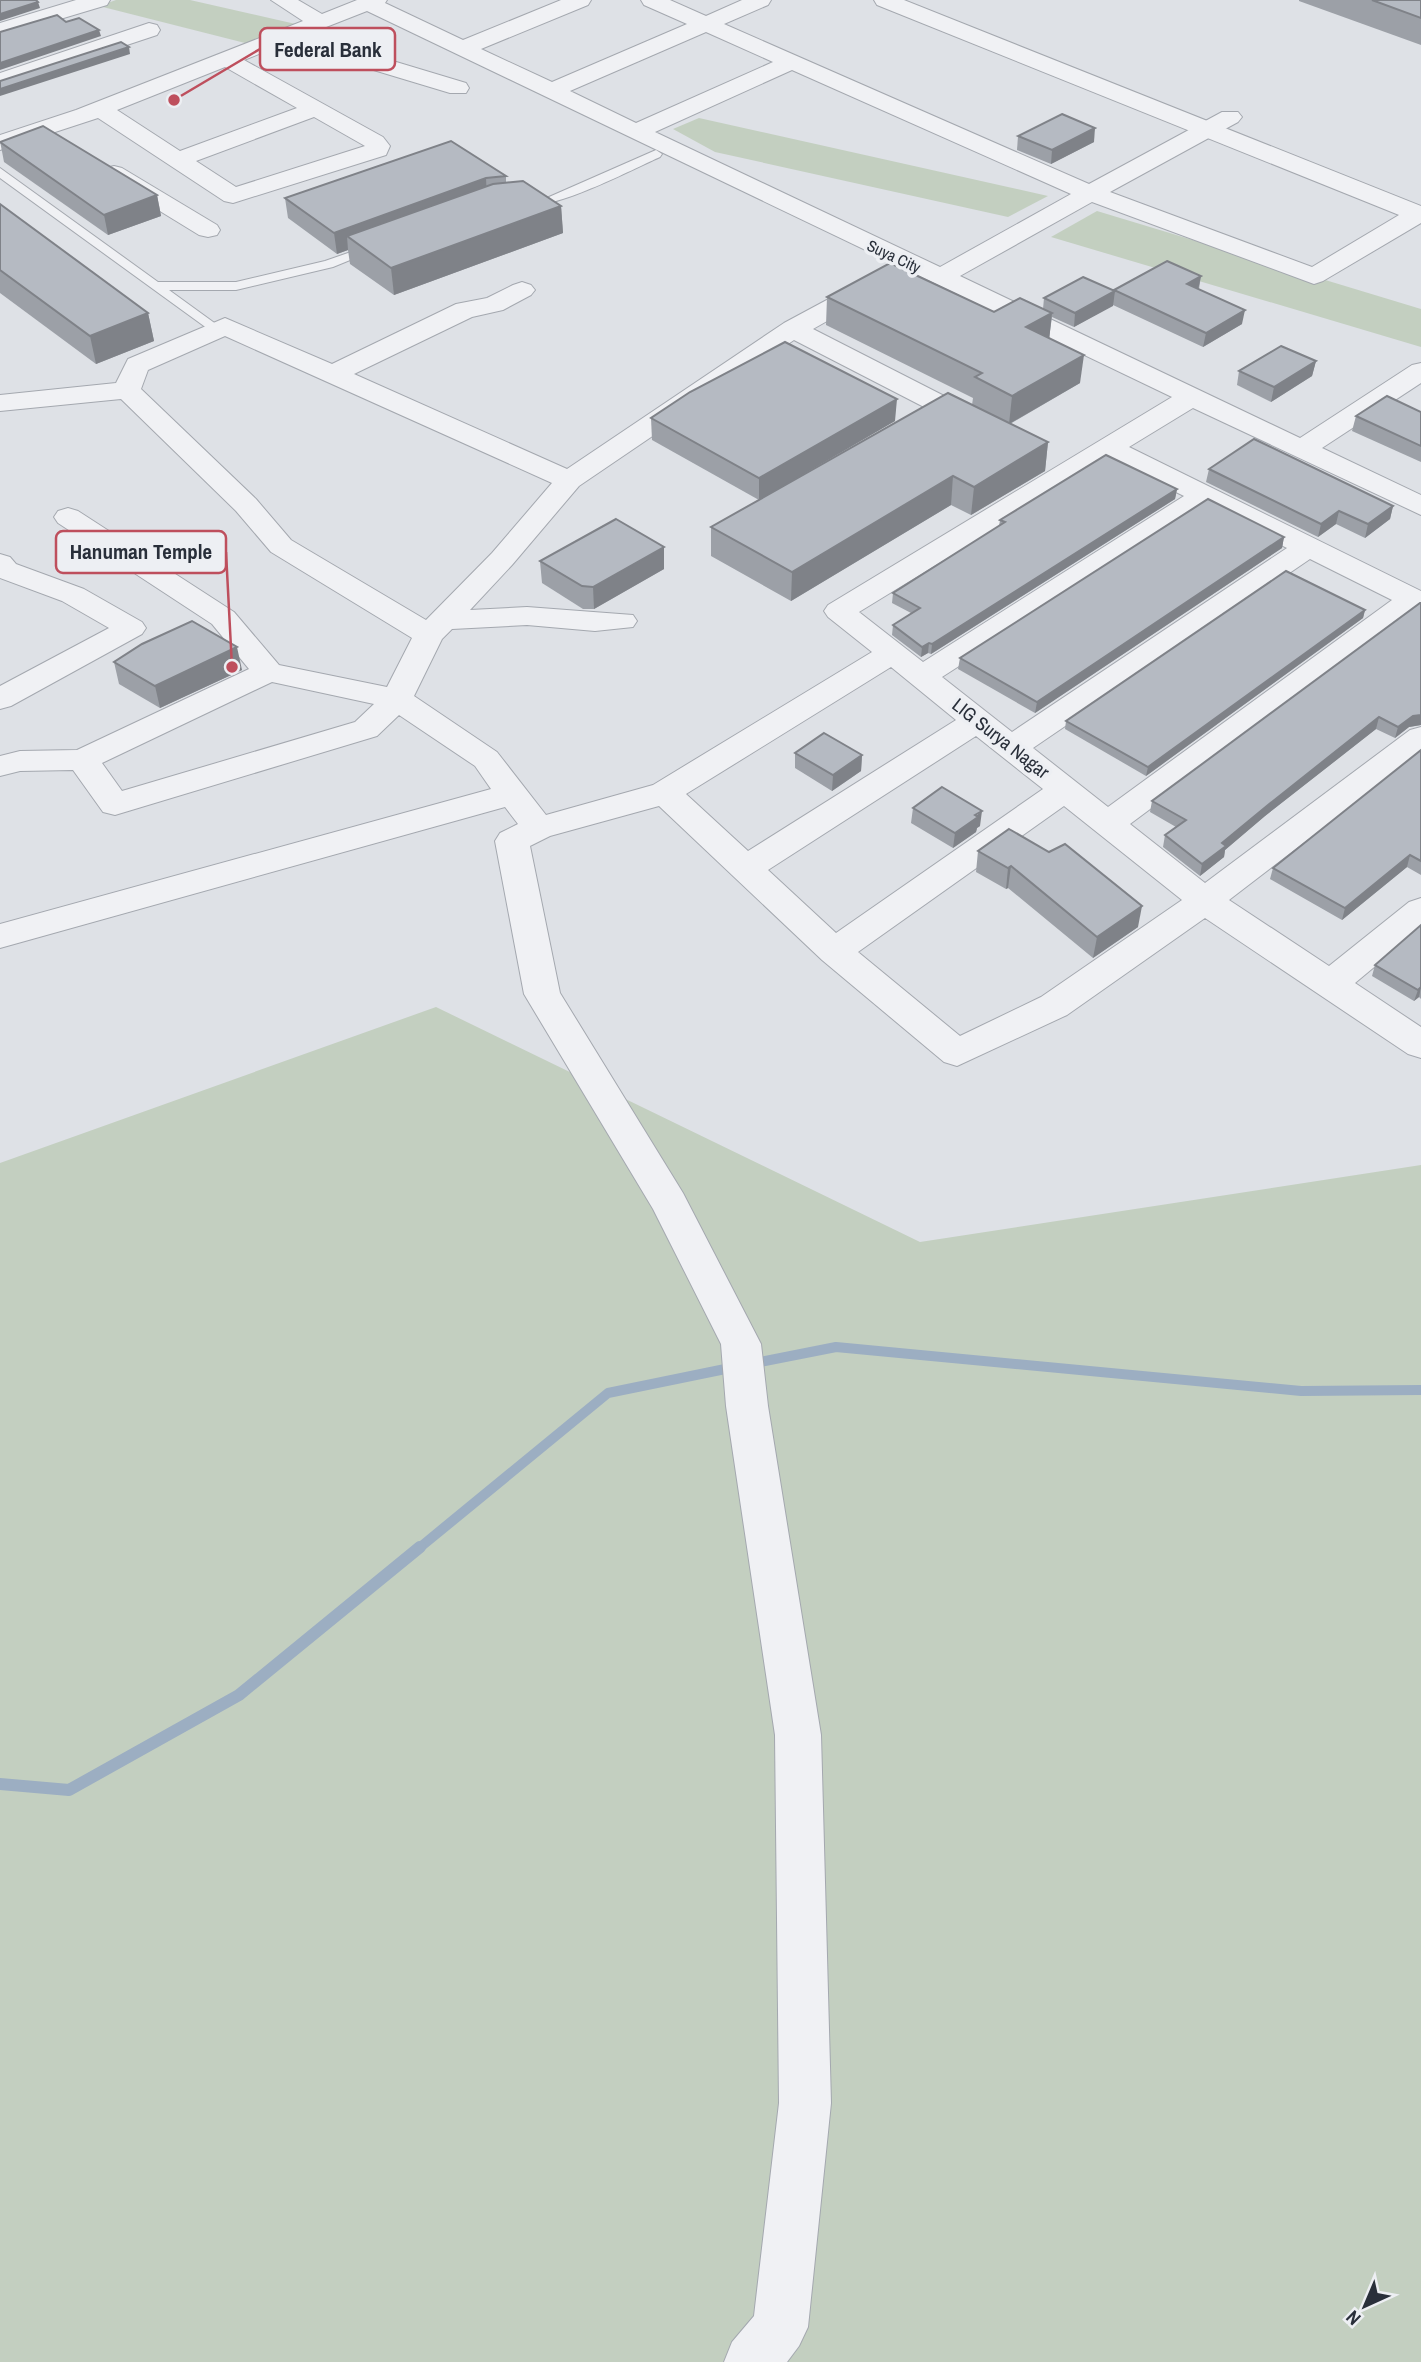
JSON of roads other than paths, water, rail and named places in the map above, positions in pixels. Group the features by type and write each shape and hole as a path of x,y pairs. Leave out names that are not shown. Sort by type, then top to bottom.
{"street":[{"path":"0,30 99,0"},
{"path":"282,0 321,22"},
{"path":"463,48 580,0"},
{"path":"652,0 1090,193 1314,276 1418,205"},
{"path":"551,91 760,0"},
{"path":"885,0 1207,129 1418,205"},
{"path":"925,0 1230,117 1418,205"},
{"path":"0,144 100,109 372,2"},
{"name":"Suya City","path":"372,2 635,132 1421,506"},
{"path":"0,80 149,30"},
{"path":"297,31 355,57 457,88"},
{"path":"226,59 318,108 379,146 377,150 233,196"},
{"path":"635,132 793,61"},
{"path":"178,160 318,108"},
{"path":"100,109 233,196 256,215"},
{"path":"941,277 1230,117"},
{"path":"40,129 63,142"},
{"path":"96,163 208,230"},
{"path":"82,760 115,804 366,729 397,699 436,627 502,559 569,480 793,329 911,264"},
{"path":"333,374 466,310 494,305 522,290"},
{"path":"127,390 137,365 225,326 569,480"},
{"path":"793,329 955,412 885,441"},
{"path":"1301,449 1421,371"},
{"path":"0,403 127,390 246,505 281,547 436,627 527,616 595,622 622,621"},
{"name":"LIG Surya Nagar","path":"1192,397 1109,448 1060,464 839,611 1205,901 1332,983 1421,1045"},
{"path":"1109,448 1417,601 1109,823"},
{"path":"922,677 1204,496"},
{"path":"68,517 223,618 268,672"},
{"path":"1012,747 1308,547"},
{"path":"0,563 6,570 73,595 131,628 0,699"},
{"path":"752,2362 780,2327 805,2103 798,1735 747,1406 741,1345 669,1203 542,994 512,841 538,828 665,793 892,653"},
{"path":"7,757 82,760 268,672 397,699 486,760 538,828"},
{"path":"746,869 978,720"},
{"path":"665,793 834,951 957,1053 1054,1006 1205,901 1421,737"},
{"path":"834,951 1066,789"},
{"path":"0,936 512,794"},
{"path":"1332,983 1421,910"}],"lane":[{"path":"512,202 551,200 656,154"},
{"path":"0,172 215,330"},
{"path":"154,286 236,286 330,264 380,246"}],"waterway":[{"path":"750,1364 836,1347 1301,1391 1421,1390"},
{"path":"418,1549 608,1393 735,1367"},
{"path":"0,1784 69,1790 239,1695 420,1547"}],"place":[{"name":"Federal Bank","path":"174,100"},
{"name":"Hanuman Temple","path":"232,667"}]}
